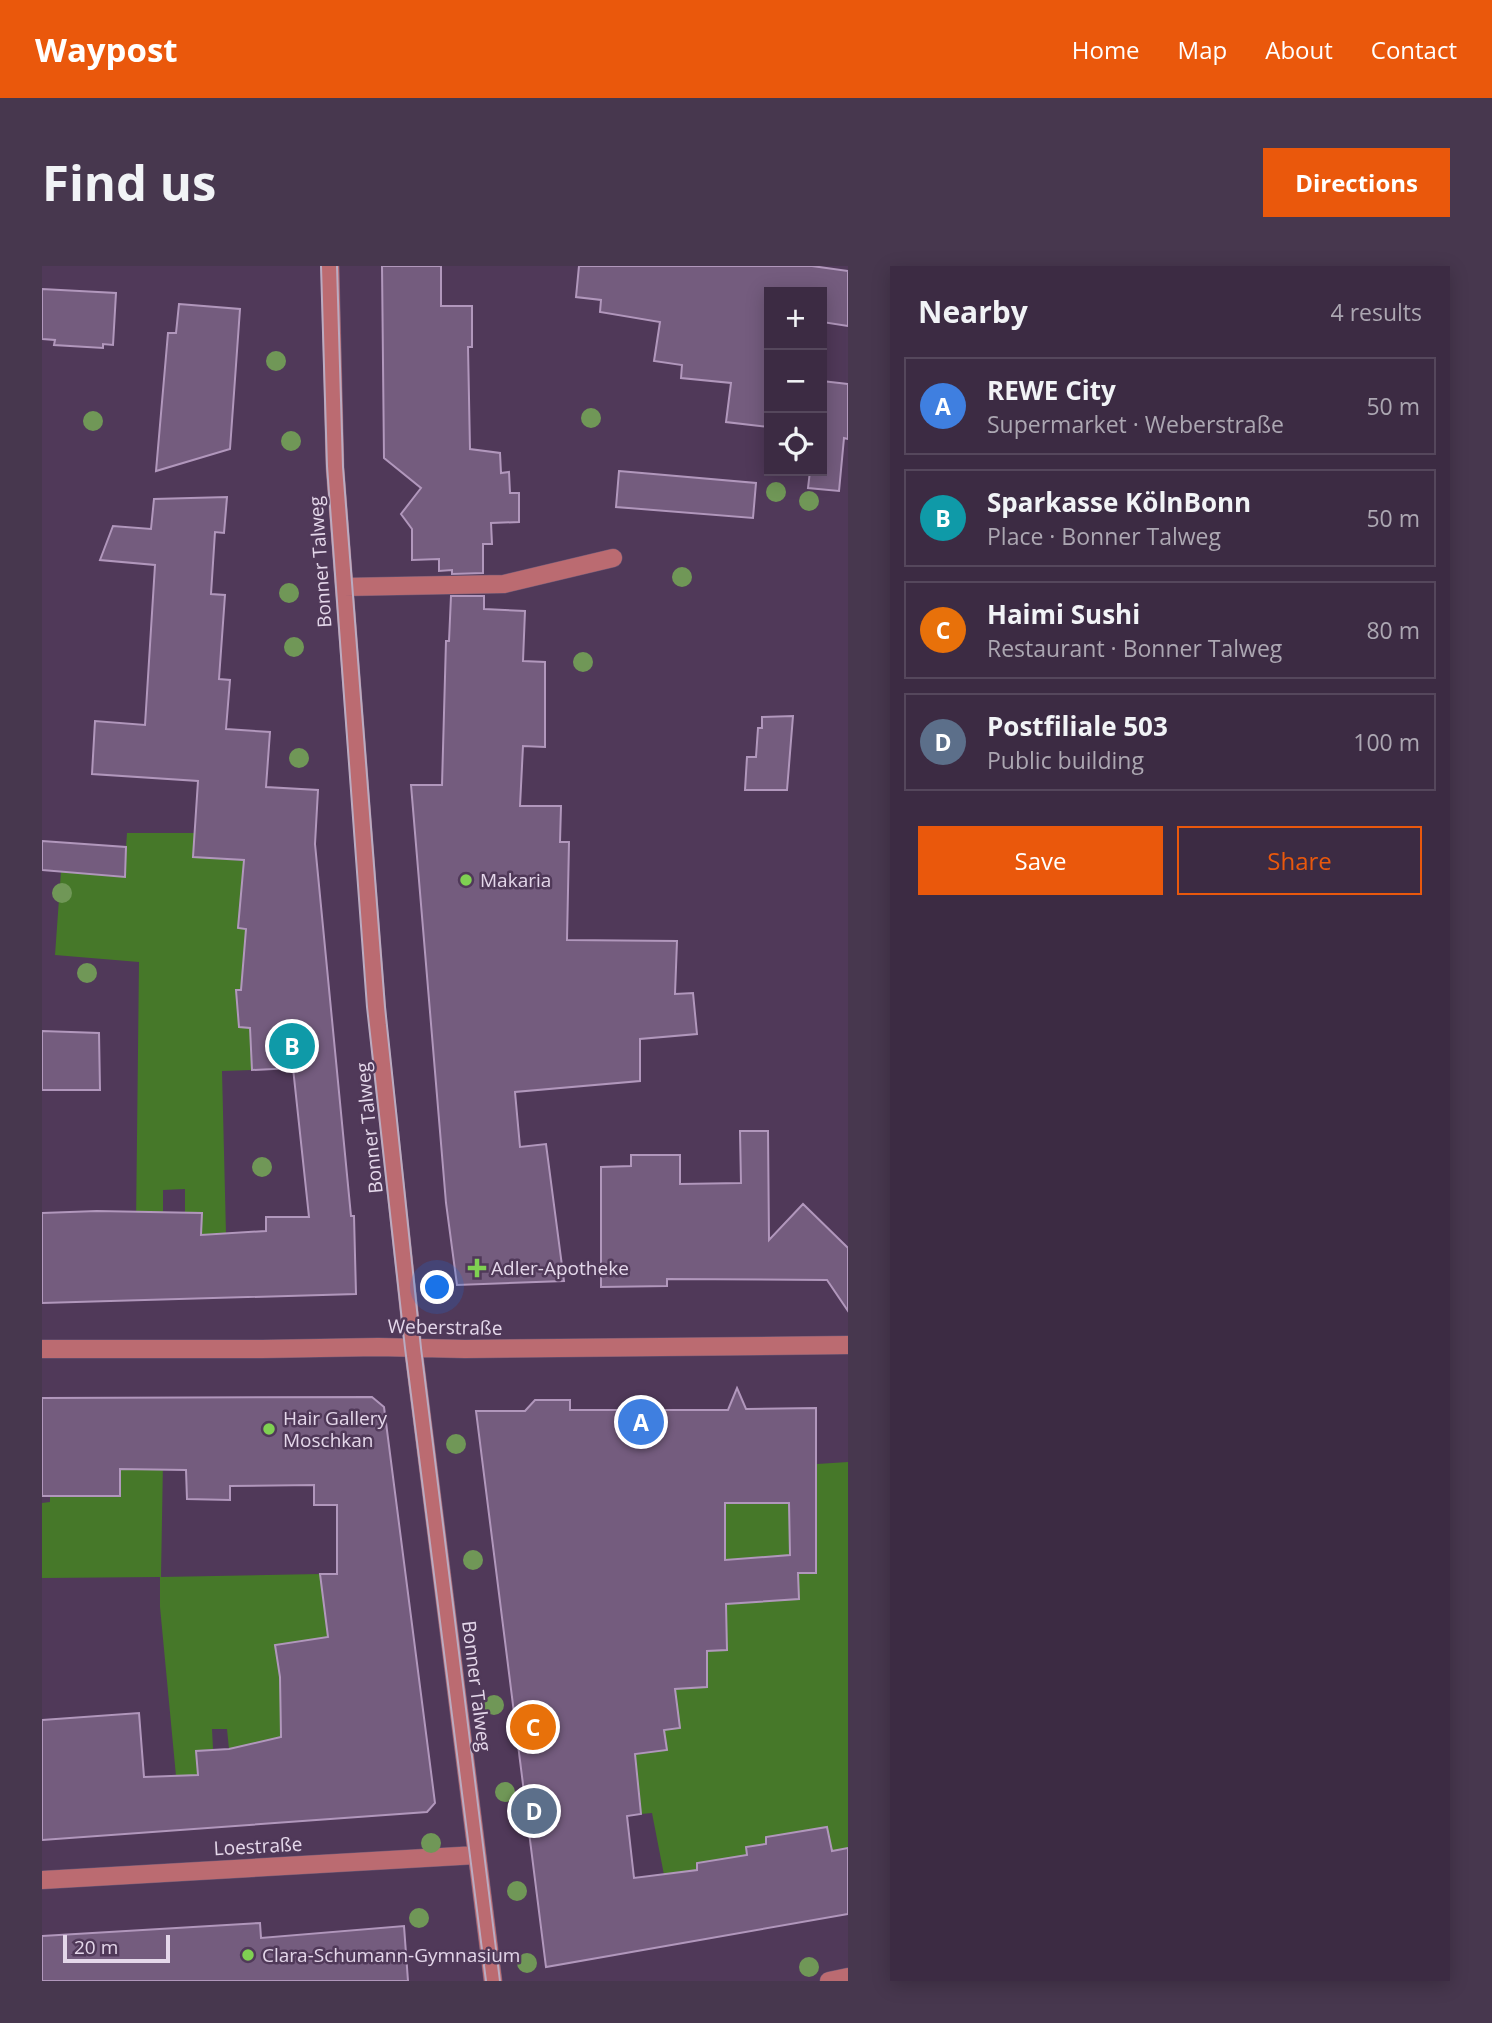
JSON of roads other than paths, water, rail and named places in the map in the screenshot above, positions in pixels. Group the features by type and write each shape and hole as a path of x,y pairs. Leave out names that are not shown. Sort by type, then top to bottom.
{"street":[{"name":"Bonner Talweg","path":"330,266 335,468 378,1025 413,1348 493,1981"},
{"path":"344,587 504,584 613,558"},
{"name":"Weberstraße","path":"42,1349 848,1345"},
{"name":"Loestraße","path":"42,1880 477,1855"},
{"path":"829,1981 848,1978"}],"tram line":[{"path":"321,266 327,466 367,1007 405,1348 486,1981"},
{"path":"337,266 343,467 385,1007 421,1348 500,1981"}],"place":[{"name":"Makaria","path":"466,880"},
{"name":"Sparkasse KölnBonn","path":"292,1046"},
{"name":"Adler-Apotheke","path":"477,1268"},
{"name":"REWE City","path":"641,1422"},
{"name":"Hair Gallery Moschkan","path":"269,1429"},
{"name":"Haimi Sushi","path":"533,1727"},
{"name":"Postfiliale 503","path":"534,1811"},
{"name":"Clara-Schumann-Gymnasium","path":"248,1955"}]}
